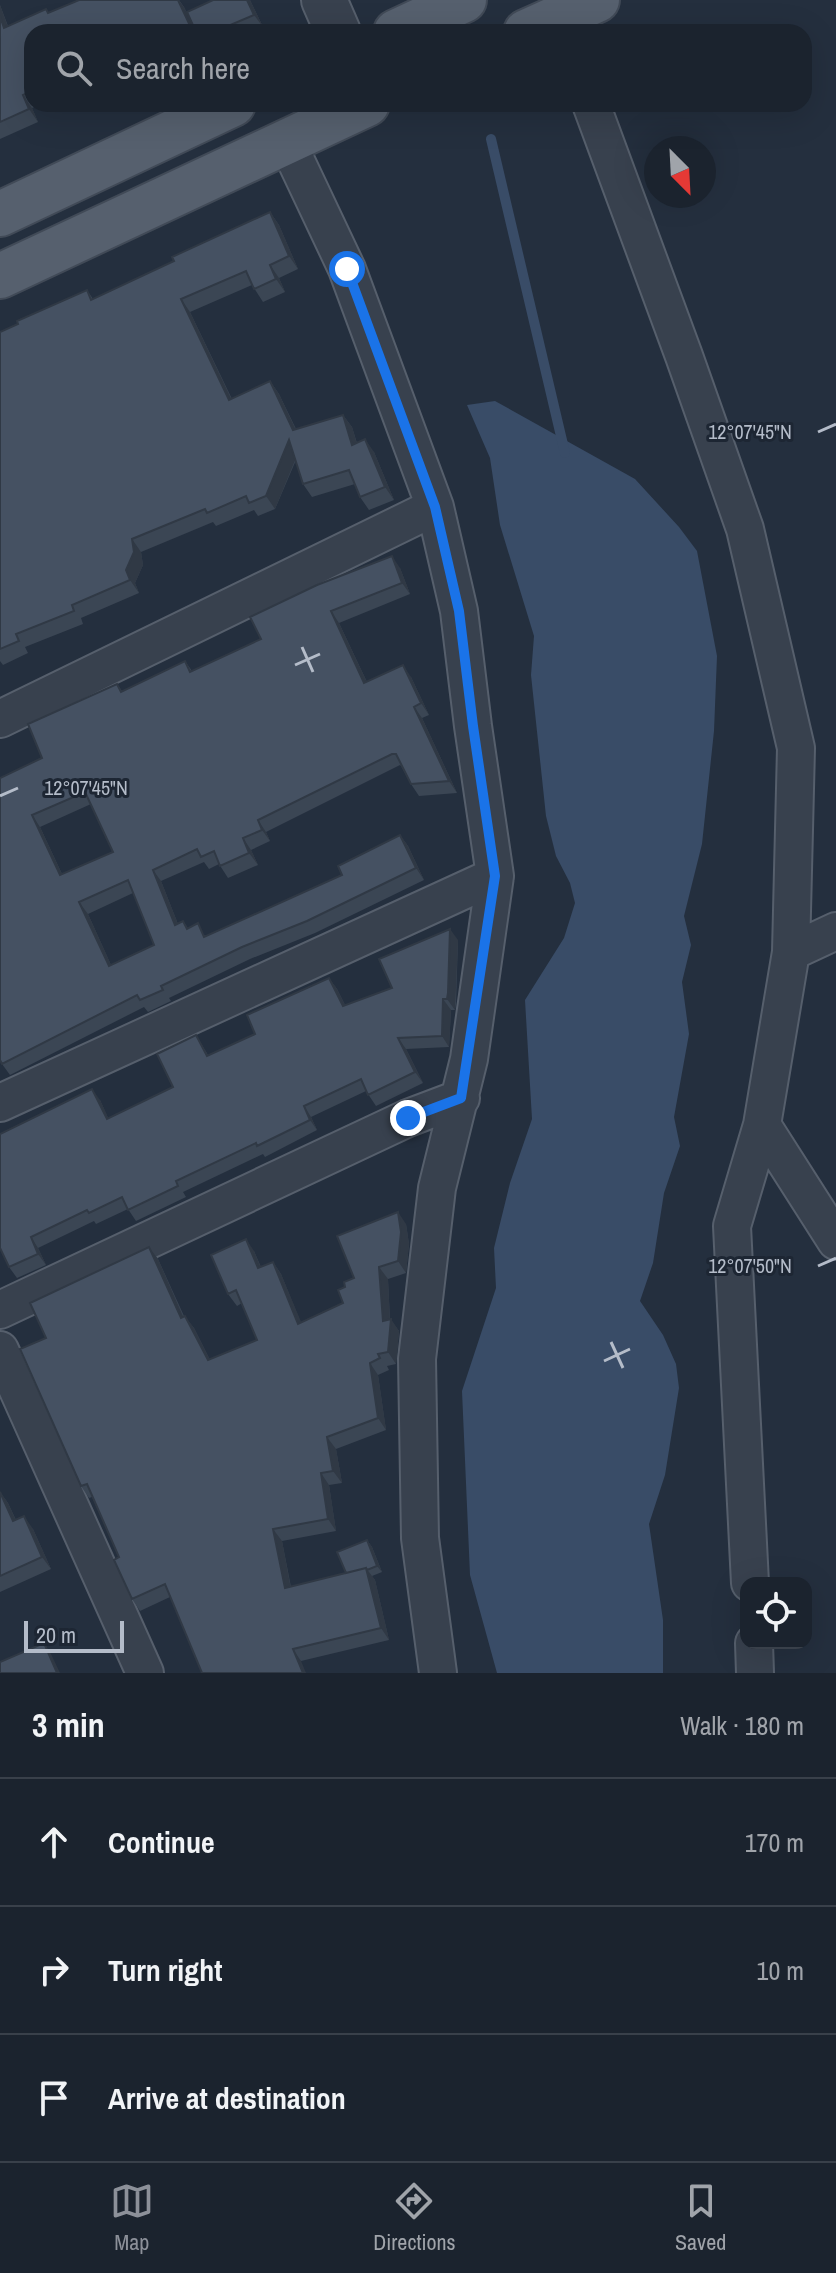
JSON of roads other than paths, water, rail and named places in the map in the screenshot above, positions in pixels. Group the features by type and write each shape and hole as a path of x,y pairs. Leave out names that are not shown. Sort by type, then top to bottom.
{"main road":[{"path":"413,24 464,0"},
{"path":"0,214 216,112"},
{"path":"0,276 350,112"}],"street":[{"path":"324,0 334,24"},
{"path":"594,112 745,529 796,748 791,952 762,1125 732,1226 750,1577"},
{"path":"287,142 347,269 435,507 459,611 495,876 461,1098 437,1188 417,1359 420,1538 438,1673"},
{"path":"0,719 435,507"},
{"path":"0,1103 495,876"},
{"path":"791,952 836,931"},
{"path":"0,1310 408,1118 461,1098"},
{"path":"762,1125 836,1241"},
{"path":"0,1350 145,1673"},
{"path":"754,1649 755,1673"}],"water":[{"path":"495,401 635,479 679,527 697,551 717,656 714,731 702,844 684,916 691,945 682,982 689,1034 674,1117 680,1146 664,1193 653,1263 640,1301 663,1335 676,1364 679,1388 665,1475 649,1524 663,1620 663,1673 497,1673 470,1575 462,1391 496,1288 494,1248 510,1183 532,1119 525,1000 564,938 575,903 570,883 556,856 546,816 531,675 534,636 500,525 490,458 467,405"}],"waterway":[{"path":"491,139 565,453"}]}
